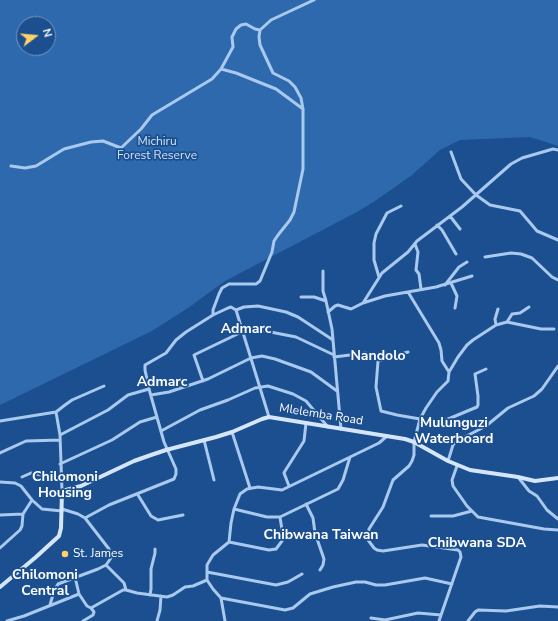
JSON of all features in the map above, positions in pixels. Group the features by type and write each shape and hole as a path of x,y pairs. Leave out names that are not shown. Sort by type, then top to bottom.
{"street":[{"path":"213,315 212,310 222,288 232,283 256,284 260,281 272,252 274,241 290,220 294,212 303,169 303,109 301,98 289,81 273,74 260,45 259,37 260,30 277,16 314,0"},
{"path":"11,166 25,168 36,166 64,149 95,142 103,141 121,148 141,129 152,115 212,79 221,69 233,47 232,37 236,28 246,24 260,30"},
{"path":"221,69 236,73 276,89 303,109"},
{"path":"363,303 379,277 387,269 408,252 417,241 476,195 511,164 520,159 553,149 558,150"},
{"path":"451,152 461,179 476,195 490,205 520,211 537,231 558,240"},
{"path":"379,277 374,260 374,243 376,234 387,213 401,206"},
{"path":"450,216 460,229"},
{"path":"437,226 442,230 456,254"},
{"path":"415,244 418,252 416,270 419,274 421,289"},
{"path":"485,257 511,253 521,254 532,258 558,280"},
{"path":"444,285 459,267 467,262"},
{"path":"323,271 323,291 333,340 341,429"},
{"path":"328,312 335,306 351,309 363,303 385,296 444,285 472,276"},
{"path":"452,283 457,294 455,308"},
{"path":"408,292 439,343 442,361 449,372"},
{"path":"301,297 318,298 326,301"},
{"path":"85,518 109,506 172,481 176,477 175,466 166,450 157,418 149,389 145,366 166,353 176,340 186,332 213,315 230,307 236,310 244,307 258,306 286,312 298,317 333,340"},
{"path":"507,322 512,314 520,313 529,306"},
{"path":"496,325 495,319 498,309"},
{"path":"236,310 260,386 268,417"},
{"path":"439,621 461,557 461,553 459,551 419,545 380,551 374,548 368,540 368,529 383,507 393,480 409,466 412,461 414,442 420,418 433,397 448,381 449,372 467,345 496,325 507,322 554,330"},
{"path":"203,381 194,355 250,328 286,334 300,339 334,356 366,354 378,361 408,352"},
{"path":"151,395 168,392 203,381 251,358 262,356 275,359 314,374 337,391"},
{"path":"378,361 376,387 381,411 420,418"},
{"path":"448,461 453,445 457,441 486,426 508,408 534,396 542,389 558,366"},
{"path":"419,423 431,424 441,422 477,407 478,396 475,374 486,369"},
{"path":"0,421 56,412 72,400 104,386"},
{"path":"161,431 200,410 260,386 271,387 302,399 311,405 328,427"},
{"path":"60,435 108,410 128,395 149,389"},
{"path":"0,587 57,539 61,528 62,491 60,435 56,412"},
{"name":"Mlelemba Road","path":"62,491 81,486 134,461 166,450 232,432 268,417 387,436 414,442 457,466 470,470 540,481 558,478"},
{"path":"60,464 112,440 140,422 157,418"},
{"path":"289,486 284,473 304,441 306,423"},
{"path":"232,432 250,488"},
{"path":"387,436 379,443 279,491 260,487 244,490 240,494 234,510 230,526 229,542 210,559 206,572 207,580 212,589 221,598 285,610 293,608 310,594 356,582 385,585 425,578 452,584"},
{"path":"0,452 26,441 60,440"},
{"path":"204,440 214,480"},
{"path":"234,510 267,517 280,517 338,489 343,480 350,457"},
{"path":"457,466 452,478 452,484 478,517 544,529 558,530"},
{"path":"22,477 31,473 61,479"},
{"path":"518,477 529,491 537,496 548,510 558,519"},
{"path":"0,482 12,482 19,484 32,500 42,509 62,510 78,514 85,518 111,552 111,558 106,565 58,584 54,591 50,605"},
{"path":"138,495 151,516 158,520 183,515"},
{"path":"0,548 20,530 22,526 23,514 32,500"},
{"path":"306,504 313,518 315,533 324,559 320,570"},
{"path":"431,516 453,516 472,511"},
{"path":"0,515 23,514"},
{"path":"229,542 269,550 276,548 282,541 280,517"},
{"path":"150,595 152,589 151,569 155,549"},
{"path":"106,565 124,583 126,590"},
{"path":"206,572 276,585 288,582 302,574"},
{"path":"75,577 79,594 87,606 91,608 94,615 83,621"},
{"path":"91,608 118,592 126,590 150,595 171,596 185,587 193,586 207,580"},
{"path":"7,621 79,594"},
{"path":"157,621 160,610 161,596"},
{"path":"221,598 225,621"},
{"path":"468,621 478,610 510,611 540,606 558,607"},
{"path":"371,618 385,620 418,613 441,615"},
{"path":"21,617 24,621"}],"green space":[{"name":"Michiru Forest Reserve","path":"0,0 558,0 558,146 530,137 460,140 440,150 412,175 375,201 357,212 225,281 188,308 152,331 0,405"}],"place":[{"name":"St. James","path":"65,554"}],"district":[{"name":"Admarc","path":"246,330"},
{"name":"Nandolo","path":"378,357"},
{"name":"Admarc","path":"162,383"},
{"name":"Mulunguzi Waterboard","path":"454,432"},
{"name":"Chilomoni Housing","path":"65,486"},
{"name":"Chibwana Taiwan","path":"321,536"},
{"name":"Chibwana SDA","path":"477,544"},
{"name":"Chilomoni Central","path":"45,584"}]}
